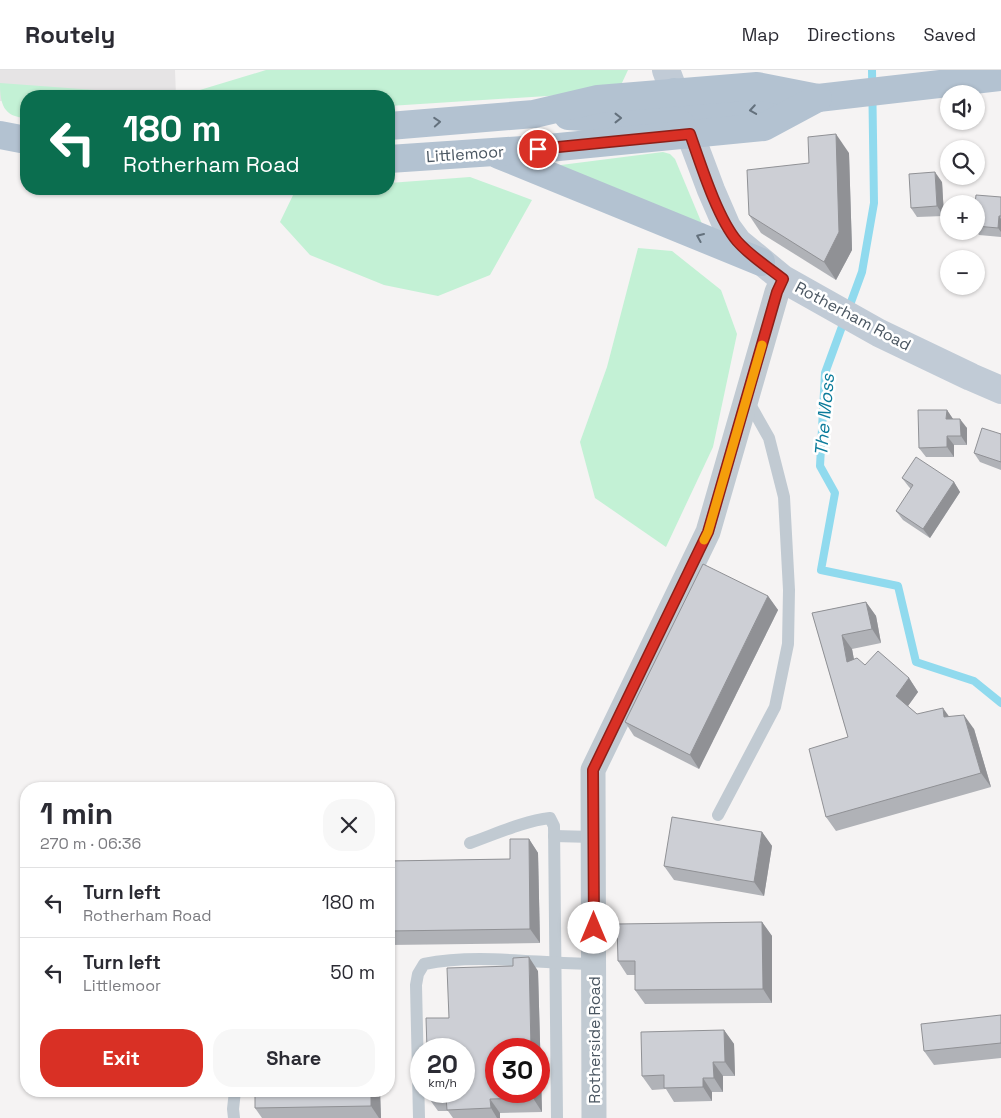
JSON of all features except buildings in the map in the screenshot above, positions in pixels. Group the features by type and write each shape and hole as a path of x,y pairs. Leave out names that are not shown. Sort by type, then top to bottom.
{"main road":[{"path":"670,81 693,105 704,109 742,111 818,98 1001,77"},
{"name":"Littlemoor","path":"395,126 534,114 670,81"},
{"name":"Rotherham Road","path":"670,81 711,190 727,227 738,242 783,279 879,333 1001,390"},
{"name":"Littlemoor","path":"395,160 764,127 818,98"},
{"path":"534,114 616,119 656,117 674,120 682,125 690,134"},
{"path":"0,135 20,139"},
{"path":"492,152 761,262"}],"street":[{"name":"Rotherside Road","path":"594,1118 593,770 708,532 777,292 783,279"}],"lane":[{"path":"718,815 775,707 788,644 784,496 769,438 747,399"},
{"path":"470,843 517,826 550,818 554,826 557,1118"},
{"path":"554,836 593,837"},
{"path":"418,1118 416,986 418,974 424,964 441,961 523,960 556,964 594,964"},
{"path":"234,1097 234,1118"}],"shaded area":[{"path":"0,70 175,70 176,90 20,90 20,103 0,101"}],"green space":[{"path":"266,70 628,70 621,85 611,92 395,106 395,90 200,90"},
{"path":"0,83 95,90 20,90 20,117 12,115 4,108"},
{"path":"663,152 670,154 675,159 705,231 553,166"},
{"path":"470,177 532,200 490,275 438,296 384,285 310,255 280,222 293,195 395,195 395,183"},
{"path":"638,248 672,251 721,290 737,334 713,447 666,547 595,498 580,442 607,367"}],"waterway":[{"name":"The Moss","path":"872,70 874,203 862,272 825,373 820,466 835,493 821,570 898,586 916,662 974,681 1001,703"}],"slow traffic":[{"path":"704,540 708,532 762,345"}],"route":[{"path":"538,149 690,134 727,227 738,242 783,279 777,292 708,532 593,770 594,928"}]}
